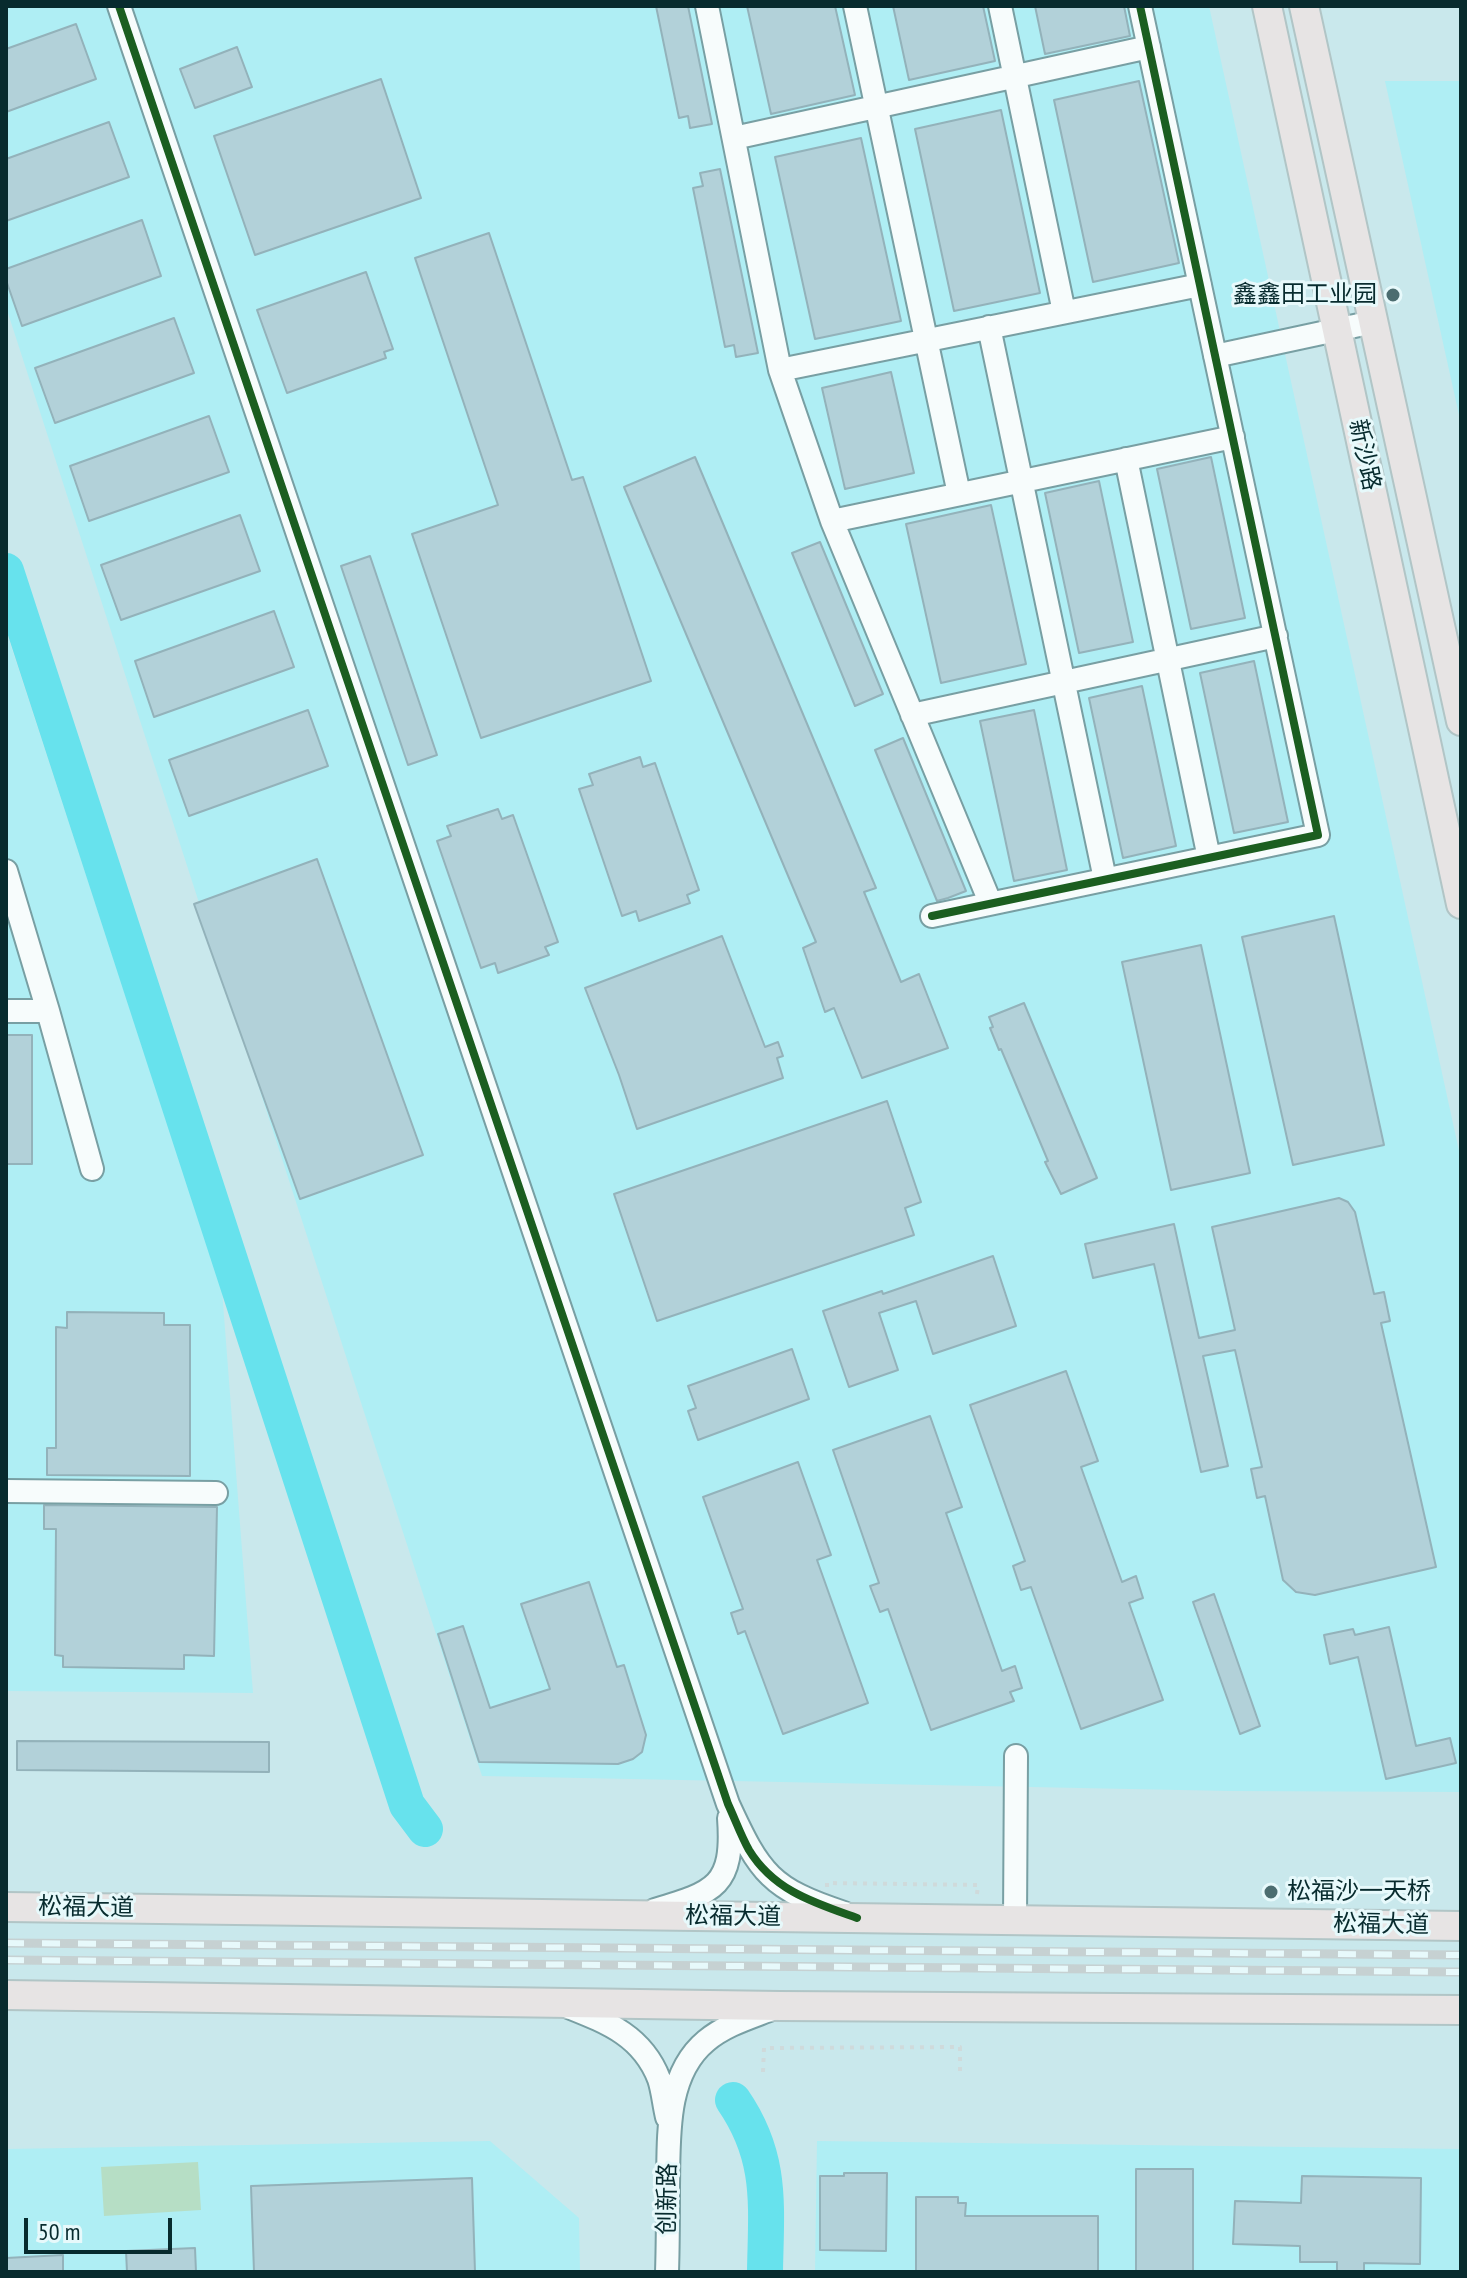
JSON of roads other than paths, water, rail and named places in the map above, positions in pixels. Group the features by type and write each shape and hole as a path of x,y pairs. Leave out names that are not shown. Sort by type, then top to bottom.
{"main road":[{"name":"新沙路","path":"1267,6 1461,904"},
{"name":"新沙路","path":"1304,6 1461,721"},
{"name":"松福大道","path":"6,1907 1461,1926"},
{"path":"6,1995 780,2006 1461,2010"}],"street":[{"path":"119,6 728,1804 749,1849 766,1873 787,1890 812,1903 857,1918"},
{"path":"707,6 780,370 832,521 990,902"},
{"path":"855,6 959,494"},
{"path":"1000,6 1064,312"},
{"path":"932,916 1318,835 1140,6"},
{"path":"734,138 1149,47"},
{"path":"780,370 1200,285"},
{"path":"1215,356 1373,322"},
{"path":"989,327 1105,879"},
{"path":"832,521 1233,437"},
{"path":"1126,459 1209,858"},
{"path":"912,715 1276,636"},
{"path":"6,871 92,1169"},
{"path":"6,1011 48,1011"},
{"path":"6,1491 216,1493"},
{"path":"1015,1920 1016,1756"},
{"path":"637,1916 706,1893 718,1882 729,1861 731,1846 728,1804"},
{"name":"创新路","path":"555,2002 609,2023 627,2035 646,2057 658,2079 669,2126"},
{"name":"创新路","path":"667,2272 669,2126 679,2079 703,2043 723,2028 780,2006"}],"waterway":[{"path":"6,571 407,1805 425,1829"},
{"path":"733,2100 746,2121 761,2163 766,2204 765,2272"}],"railway":[{"path":"6,1943 1461,1955"},
{"path":"6,1960 1461,1972"}],"place":[{"name":"鑫鑫田工业园","path":"1393,295"},
{"name":"松福沙一天桥","path":"1271,1892"}]}
